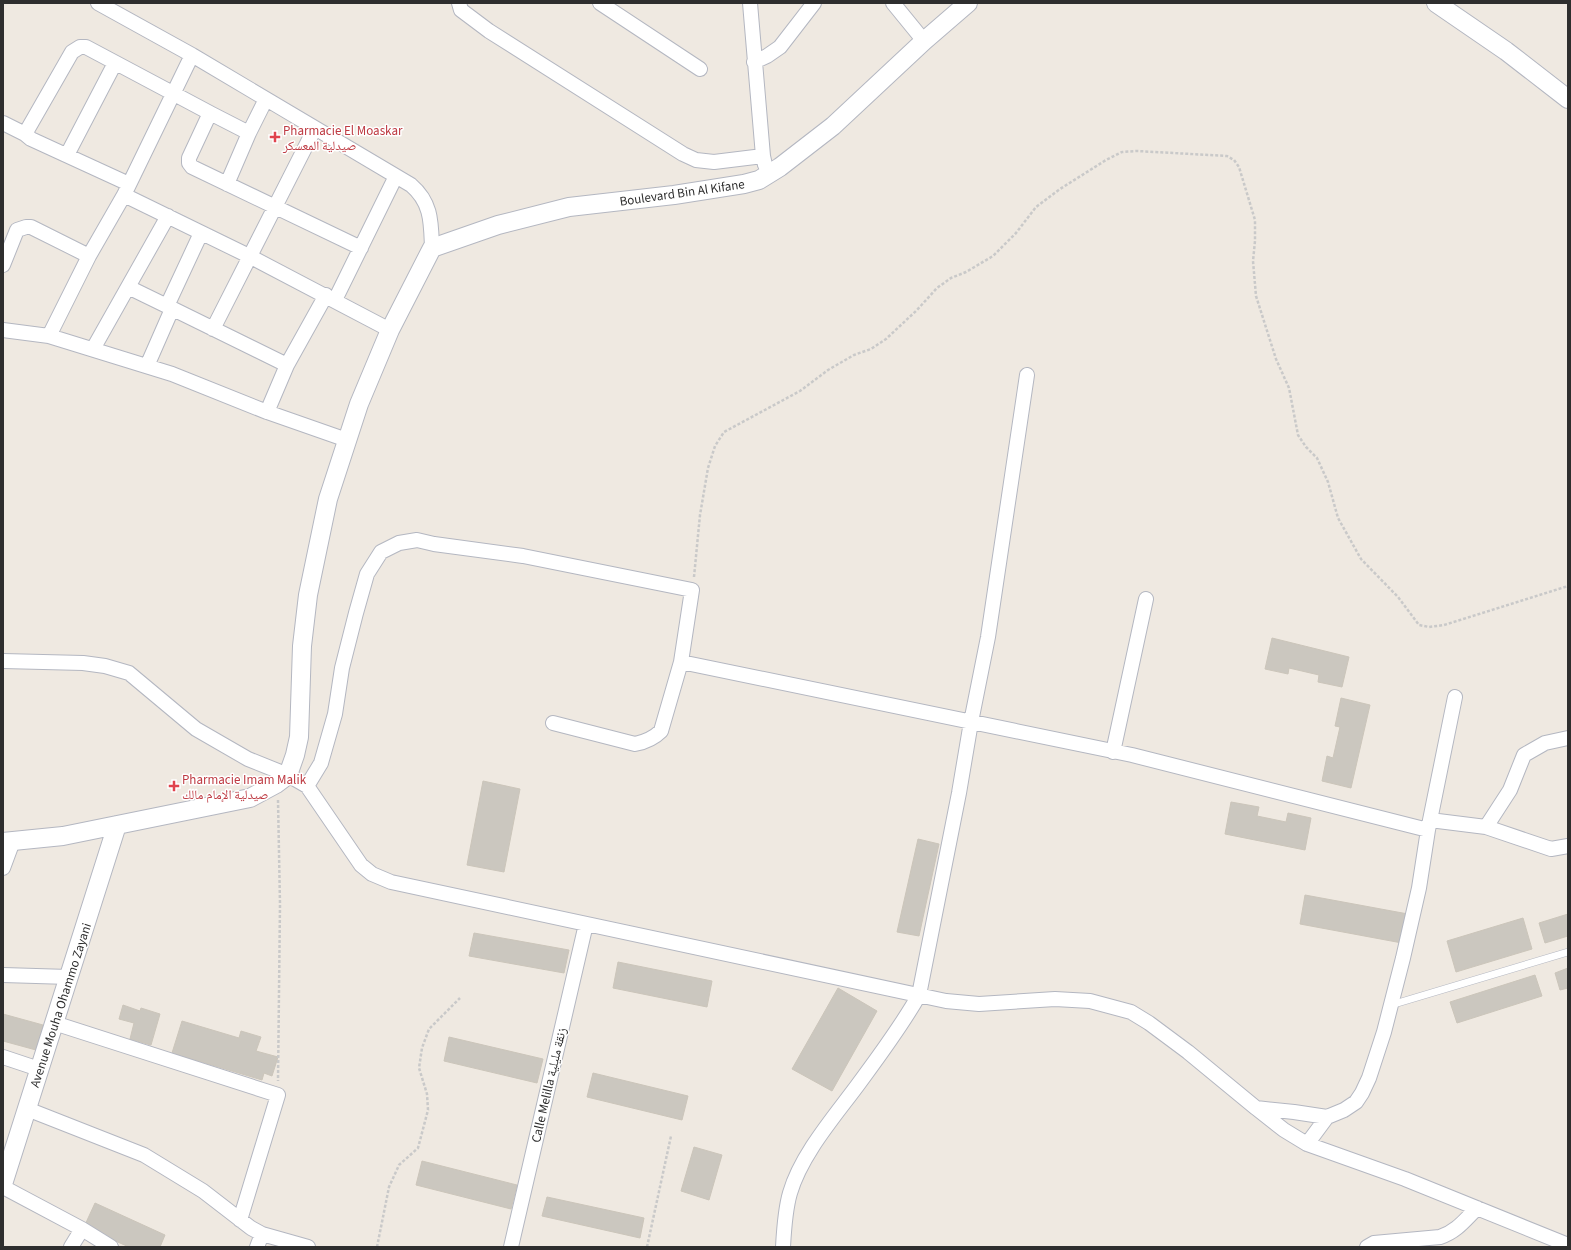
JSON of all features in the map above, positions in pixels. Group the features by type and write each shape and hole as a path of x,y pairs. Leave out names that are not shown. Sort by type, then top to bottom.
{"street":[{"path":"3,868 8,842 63,836 250,798 282,779 295,755 299,737 302,646 308,595 328,499 359,404 390,330 432,248 429,211 420,192 396,176 192,55 98,3"},
{"path":"459,3 461,10 489,31 683,154 696,160 714,162 763,156"},
{"path":"600,3 700,69"},
{"path":"750,3 763,156 767,175"},
{"path":"754,62 767,56 780,47 814,3"},
{"path":"893,3 924,41"},
{"name":"Boulevard Bin Al Kifane","path":"432,248 498,225 569,207 674,195 744,184 759,180 793,158 833,126 924,41 968,3"},
{"path":"1436,3 1506,51 1568,99"},
{"path":"24,134 72,52 80,47 86,47 174,95 250,133"},
{"path":"49,336 89,256 126,189 174,95 192,55"},
{"path":"67,155 115,63"},
{"path":"227,184 266,99"},
{"path":"210,113 189,158 189,163 192,167 361,248"},
{"path":"3,124 67,155 126,189 168,216 250,256 390,330"},
{"path":"213,329 315,128"},
{"path":"267,412 287,365 361,248 396,176"},
{"path":"93,349 168,216"},
{"path":"5,257 17,230 26,227 89,256"},
{"path":"147,366 169,307 201,233"},
{"path":"128,287 287,365"},
{"path":"3,330 49,336 147,366 172,374 267,412 347,440"},
{"path":"783,1247 786,1213 790,1192 800,1167 831,1119 858,1085 903,1022 919,995 988,637 1027,375"},
{"path":"307,786 323,758 335,714 342,668 367,574 381,552 399,543 417,540 434,544 523,556 692,590 680,662 660,731 651,739 635,744 553,723"},
{"path":"1113,752 1146,599"},
{"path":"3,661 83,663 105,666 129,673 196,729 282,779 307,786 361,865 372,874 391,882 946,1001 979,1004 1055,999 1090,1001 1131,1012 1149,1023 1188,1052 1284,1130 1308,1144 1405,1179 1568,1245"},
{"path":"680,662 1132,755 1429,825 1486,828 1551,849 1568,846"},
{"path":"1256,1108 1326,1117 1344,1110 1356,1102 1362,1093 1373,1065 1391,1005 1419,888 1429,825 1456,697"},
{"path":"1486,828 1510,790 1524,755 1545,743 1568,738"},
{"name":"Avenue Mouha Ohammo Zayani","path":"3,1185 7,1162 27,1109 117,825"},
{"name":"Calle Melilla زنقة مليلية","path":"511,1247 586,924"},
{"path":"3,975 69,977"},
{"path":"54,1023 278,1095 240,1220"},
{"path":"3,1057 39,1069"},
{"path":"27,1109 144,1155 203,1191 240,1220 262,1234 308,1247"},
{"path":"1308,1144 1326,1117"},
{"path":"3,1185 111,1247"},
{"path":"1367,1247 1374,1242 1440,1237 1449,1234 1459,1227 1477,1208"},
{"path":"71,1247 82,1229"},
{"path":"257,1247 262,1234"}],"lane":[{"path":"1391,1005 1568,952"}],"path":[{"path":"692,590 700,515 708,468 715,446 724,432 800,391 828,370 854,355 871,349 886,339 937,288 951,278 966,272 993,256 1016,233 1036,207 1060,189 1106,160 1122,152 1137,151 1227,156 1234,160 1239,167 1255,220 1253,261 1256,296 1276,359 1289,388 1298,435 1306,447 1317,458 1328,482 1338,518 1361,559 1398,597 1419,625 1428,627 1444,625 1568,586"},
{"path":"278,1095 280,904 279,822 282,779"},
{"path":"377,1247 389,1187 399,1165 418,1148 428,1110 427,1094 419,1068 422,1048 428,1029 460,998"},
{"path":"647,1247 671,1136"}],"building":[{"path":"1272,638 1349,657 1342,687 1318,682 1319,675 1289,668 1288,674 1265,669"},
{"path":"1341,698 1370,705 1351,788 1322,781 1327,756 1333,758 1340,727 1335,726"},
{"path":"483,781 520,789 504,872 467,865"},
{"path":"1231,802 1259,807 1257,816 1286,822 1288,813 1311,818 1305,850 1225,834"},
{"path":"918,839 939,844 919,936 897,932"},
{"path":"1305,895 1408,914 1402,943 1300,924"},
{"path":"1568,914 1568,936 1545,943 1539,923"},
{"path":"1523,918 1532,949 1456,972 1447,941"},
{"path":"474,933 569,950 564,973 469,956"},
{"path":"618,962 712,981 707,1007 613,988"},
{"path":"1568,968 1568,988 1560,990 1555,973"},
{"path":"1535,975 1542,996 1457,1023 1450,1002"},
{"path":"838,988 877,1011 832,1091 792,1069"},
{"path":"123,1005 140,1011 141,1008 160,1014 151,1045 130,1039 134,1023 119,1019"},
{"path":"3,1014 43,1025 36,1050 3,1041"},
{"path":"182,1021 239,1038 241,1031 261,1037 256,1051 278,1057 272,1076 264,1073 262,1080 172,1053"},
{"path":"449,1037 543,1059 537,1083 444,1061"},
{"path":"593,1073 688,1096 682,1120 587,1097"},
{"path":"694,1147 722,1155 709,1200 681,1191"},
{"path":"422,1161 517,1185 511,1209 416,1185"},
{"path":"547,1197 644,1218 640,1238 542,1216"},
{"path":"95,1203 165,1235 160,1247 129,1247 84,1227"}],"place":[{"name":"Pharmacie El Moaskar صيدلية المعسكر","path":"275,137"},
{"name":"Pharmacie Imam Malik صيدلية الإمام مالك","path":"174,786"}]}
